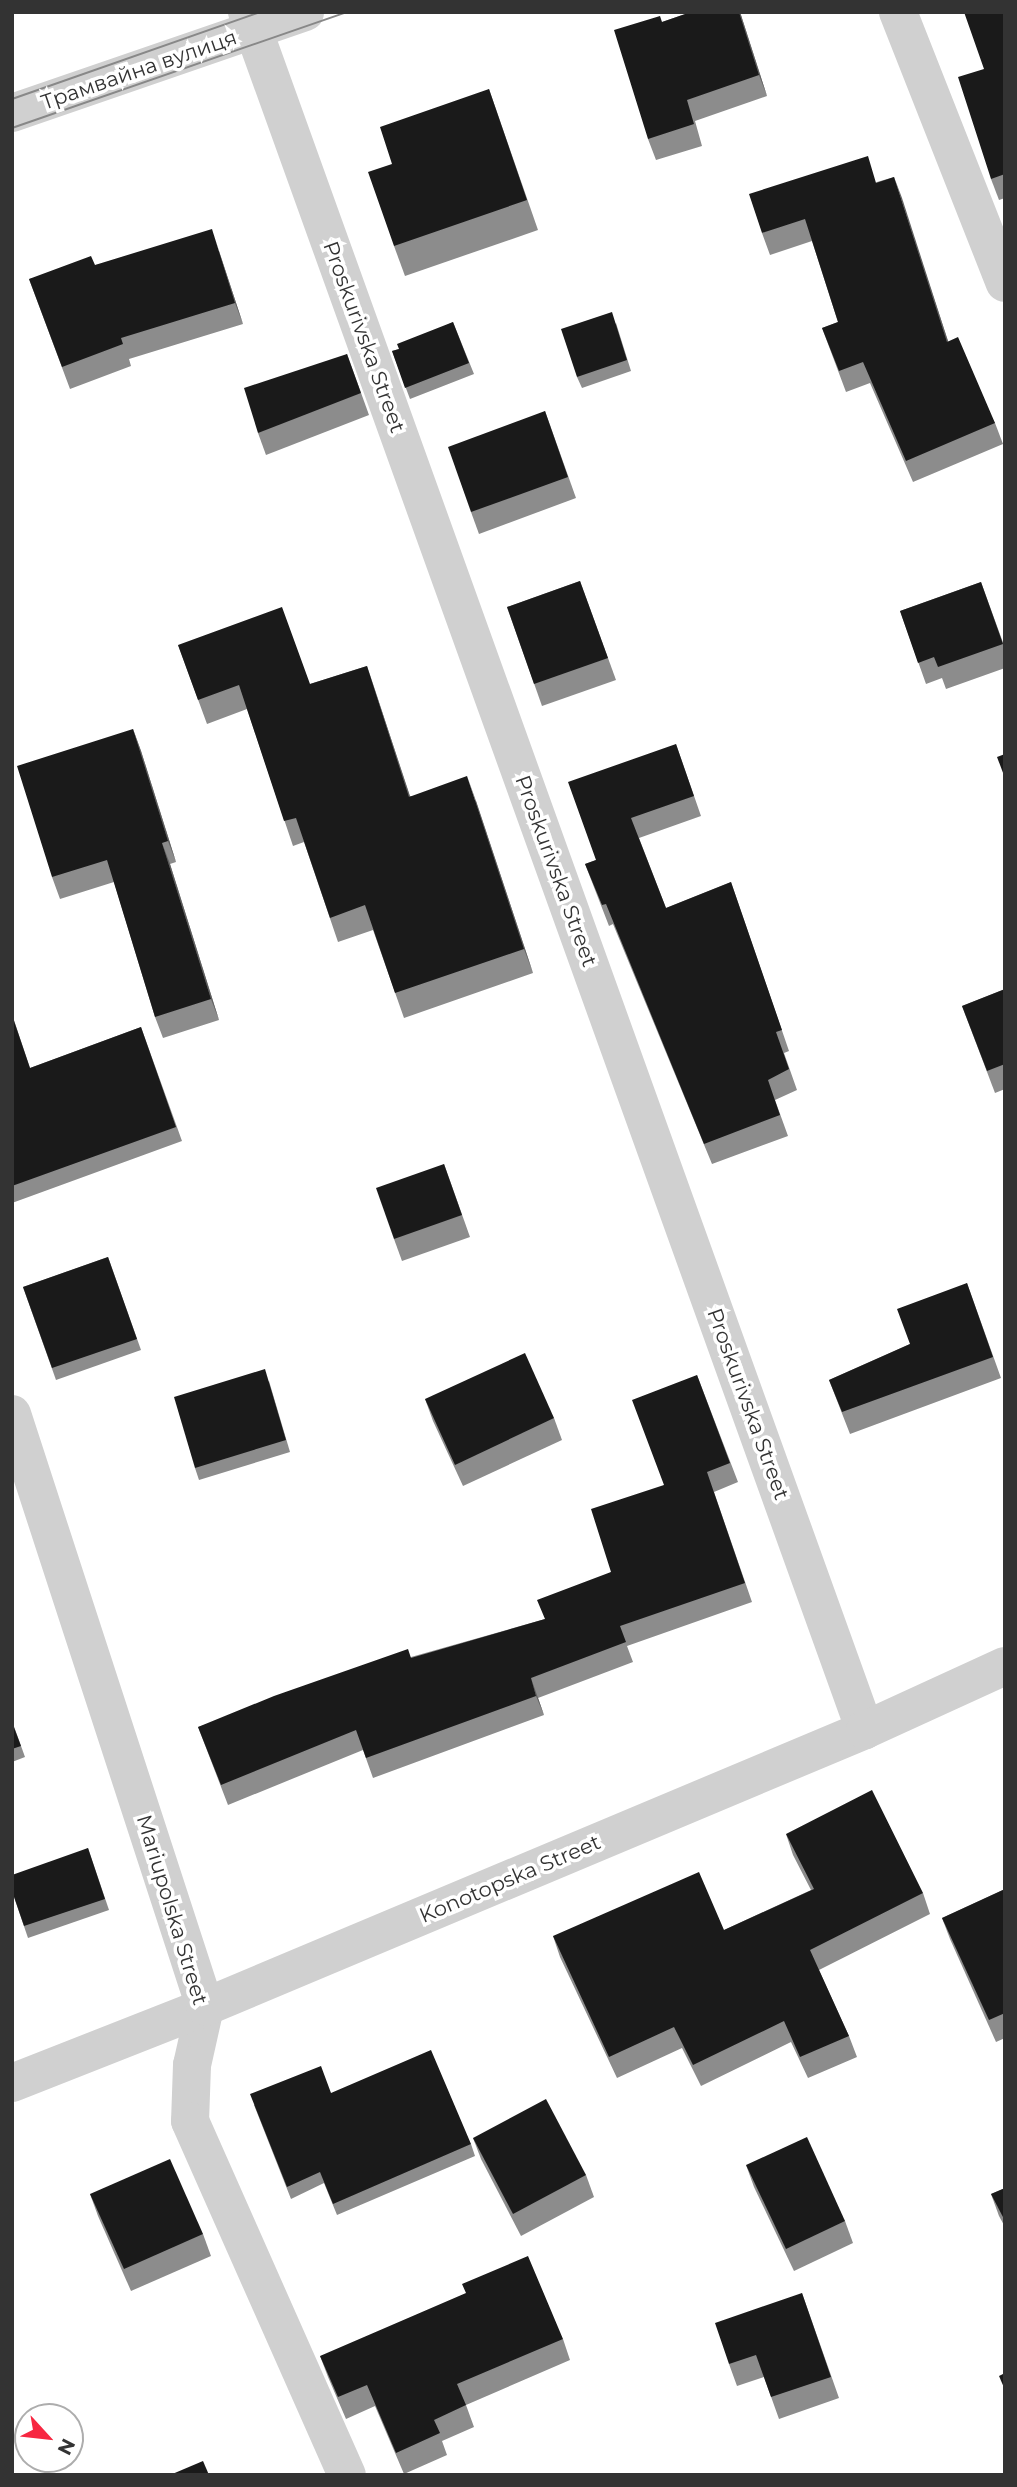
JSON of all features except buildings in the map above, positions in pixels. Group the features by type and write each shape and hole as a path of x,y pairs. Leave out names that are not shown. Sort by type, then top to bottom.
{"street":[{"name":"Трамвайна вулиця","path":"12,113 251,21 305,12"},
{"path":"898,12 1005,282"},
{"name":"Proskurivska Street","path":"251,21 865,1730"},
{"name":"Mariupolska Street","path":"12,1414 205,2007 192,2065 190,2121 347,2475"},
{"name":"Konotopska Street","path":"12,2082 205,2007 865,1730 1005,1666"}],"tram line":[{"path":"12,99 260,12"},
{"path":"12,128 347,12"}]}
